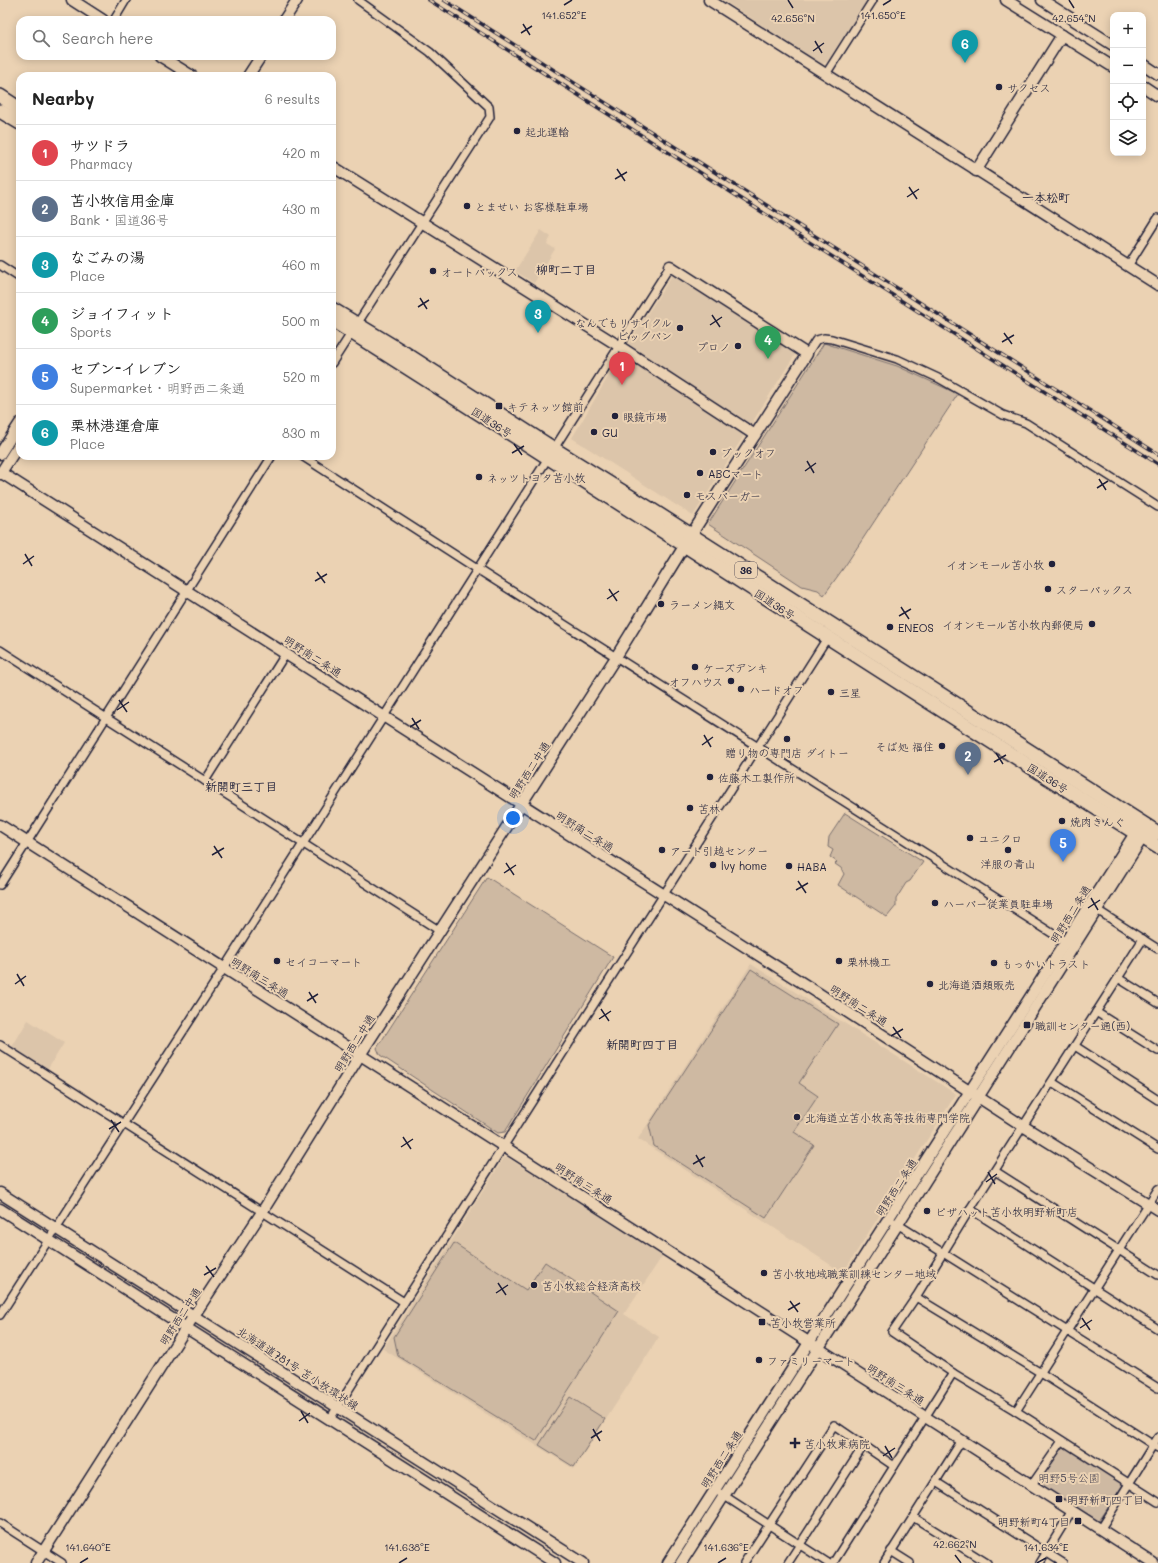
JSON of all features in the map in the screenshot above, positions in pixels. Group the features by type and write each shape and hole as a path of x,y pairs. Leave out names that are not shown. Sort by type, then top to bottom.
{"highway":[{"path":"0,96 16,106"},
{"path":"0,111 16,121"},
{"name":"国道36号","path":"336,312 355,329"},
{"name":"国道36号","path":"336,322 403,352 551,454 1145,831 1158,846"}],"street":[{"path":"72,0 97,16"},
{"path":"116,16 126,0"},
{"path":"286,16 296,0"},
{"path":"336,357 490,117 489,107 430,52 358,0"},
{"path":"709,0 976,171 1158,285"},
{"path":"826,74 873,0"},
{"path":"1006,0 1110,65"},
{"path":"1042,0 1110,43"},
{"path":"976,171 1062,35"},
{"path":"166,60 186,72"},
{"path":"250,72 258,60"},
{"path":"1146,66 1158,74"},
{"path":"1146,88 1158,96"},
{"path":"336,169 618,346 755,435"},
{"path":"1128,266 1158,218"},
{"path":"0,265 16,275"},
{"path":"0,1315 125,1124 670,266 807,354 816,340 824,338 832,339 897,359 938,378 1003,415 1026,423 1158,508"},
{"name":"明野西二中通","path":"36,1563 616,657 688,540 807,354"},
{"path":"0,454 16,429"},
{"path":"0,473 16,449"},
{"path":"0,885 269,460"},
{"path":"308,460 477,569 1070,945"},
{"name":"明野南二条通","path":"0,473 286,653 520,805 974,1095 1158,1210"},
{"path":"330,1419 830,632"},
{"path":"0,650 440,931"},
{"path":"205,781 286,653"},
{"name":"明野南三条通","path":"0,825 504,1146 962,1440 1071,1512 1153,1563"},
{"name":"明野西二条通","path":"681,1563 814,1346 1093,908 1145,831"},
{"path":"1093,908 1158,949"},
{"path":"1143,939 970,1209 916,1297 892,1332 953,1373 1016,1411 1158,1502"},
{"path":"1118,978 1158,1003"},
{"path":"1096,1012 1158,1051"},
{"path":"0,1045 404,1302"},
{"path":"1075,1046 1158,1100"},
{"path":"1052,1082 1158,1149"},
{"path":"995,1171 1158,1275"},
{"path":"1016,1411 1158,1189"},
{"name":"北海道道781号 苫小牧環状線","path":"0,1193 193,1317 583,1563"},
{"path":"0,1209 555,1563"},
{"path":"970,1209 1158,1329"},
{"path":"894,1221 1158,1388"},
{"path":"916,1297 1041,1373 1156,1447"},
{"name":"明野西二条通","path":"668,1563 715,1489 814,1346"},
{"path":"833,1563 953,1373"},
{"path":"744,1563 834,1425 894,1466"},
{"path":"1100,1530 1129,1484 1156,1447 1158,1437"},
{"path":"884,1563 962,1440"},
{"path":"1031,1486 1062,1441"},
{"path":"788,1563 864,1445"},
{"path":"936,1482 1062,1563"},
{"path":"715,1489 828,1563"},
{"path":"1040,1563 1071,1512"},
{"path":"913,1517 987,1563"},
{"path":"0,1523 62,1563"},
{"path":"891,1551 910,1563"}],"shaded area":[{"path":"723,0 867,0 827,62 822,64"},
{"path":"541,230 551,237 547,244 555,249 534,283 515,271"},
{"path":"673,274 796,353 693,516 572,438 618,360"},
{"name":"北海道立苫小牧高等技術専門学院","path":"751,964 956,1094 843,1273 638,1139"},
{"path":"28,1020 64,1043 48,1069 12,1047"},
{"name":"苫小牧総合経済高校","path":"504,1158 508,1158 663,1255 624,1314 659,1337 574,1469 383,1349"}],"green space":[{"path":"824,343 897,366 958,394 845,566 824,595 818,590 802,586 708,524"},
{"path":"845,813 923,862 910,881 906,883 896,899 896,906 887,917 838,885 844,874 841,868 835,864 837,862 830,857 833,850 828,847 829,837"},
{"path":"487,877 613,957 505,1132 498,1133 380,1055 377,1048"},
{"path":"751,969 838,1024 799,1083 818,1096 794,1132 814,1145 766,1218 654,1146 649,1125"},
{"path":"454,1243 526,1290 545,1262 619,1311 536,1441 398,1356 394,1337"},
{"path":"570,1397 605,1419 574,1467 539,1445"},
{"name":"明野5号公園","path":"1061,1444 1124,1484 1097,1524 1035,1485"}],"railway":[{"path":"429,0 1158,464"},
{"path":"444,0 1158,454"}],"place":[{"name":"栗林港運倉庫","path":"965,63"},
{"name":"サクセス","path":"999,87"},
{"name":"起北運輸","path":"517,131"},
{"name":"とませい お客様駐車場","path":"467,206"},
{"name":"オートバックス","path":"433,271"},
{"name":"なんでもリサイクル ビッグバン","path":"680,328"},
{"name":"なごみの湯","path":"538,333"},
{"name":"プロノ","path":"738,346"},
{"name":"ジョイフィット","path":"768,359"},
{"name":"サツドラ","path":"622,385"},
{"name":"キテネッツ館前","path":"499,406"},
{"name":"眼鏡市場","path":"615,416"},
{"name":"GU","path":"594,432"},
{"name":"ブックオフ","path":"713,452"},
{"name":"ABCマート","path":"700,473"},
{"name":"ネッツトヨタ苫小牧","path":"479,477"},
{"name":"モスバーガー","path":"687,495"},
{"name":"イオンモール苫小牧","path":"1052,564"},
{"name":"スターバックス","path":"1048,589"},
{"name":"ラーメン縄文","path":"661,604"},
{"name":"イオンモール苫小牧内郵便局","path":"1092,624"},
{"name":"ENEOS","path":"890,627"},
{"name":"ケーズデンキ","path":"695,667"},
{"name":"オフハウス","path":"731,681"},
{"name":"ハードオフ","path":"741,689"},
{"name":"三星","path":"831,692"},
{"name":"贈り物の専門店 ダイトー","path":"787,739"},
{"name":"そば処 福住","path":"942,746"},
{"name":"苫小牧信用金庫","path":"968,775"},
{"name":"佐藤木工製作所","path":"710,777"},
{"name":"苫林","path":"690,808"},
{"name":"焼肉きんぐ","path":"1062,821"},
{"name":"ユニクロ","path":"970,838"},
{"name":"アート引越センター","path":"662,850"},
{"name":"洋服の青山","path":"1008,850"},
{"name":"セブン-イレブン","path":"1063,862"},
{"name":"lvy home","path":"713,865"},
{"name":"HABA","path":"789,866"},
{"name":"ハーバー従業員駐車場","path":"935,903"},
{"name":"セイコーマート","path":"277,961"},
{"name":"栗林機工","path":"839,961"},
{"name":"もっかいトラスト","path":"994,963"},
{"name":"北海道酒類販売","path":"930,984"},
{"name":"職訓センター通(西)","path":"1027,1025"},
{"name":"北海道立苫小牧高等技術専門学院","path":"797,1117"},
{"name":"ピザハット苫小牧明野新町店","path":"927,1211"},
{"name":"苫小牧地域職業訓練センター地域","path":"764,1273"},
{"name":"苫小牧総合経済高校","path":"534,1285"},
{"name":"苫小牧営業所","path":"762,1322"},
{"name":"ファミリーマート","path":"759,1360"},
{"name":"苫小牧東病院","path":"795,1443"},
{"name":"明野新町四丁目","path":"1059,1499"},
{"name":"明野新町4丁目","path":"1078,1521"}],"district":[{"name":"一本松町","path":"1046,197"},
{"name":"柳町二丁目","path":"566,269"},
{"name":"新開町三丁目","path":"241,786"},
{"name":"新開町四丁目","path":"642,1044"}]}
